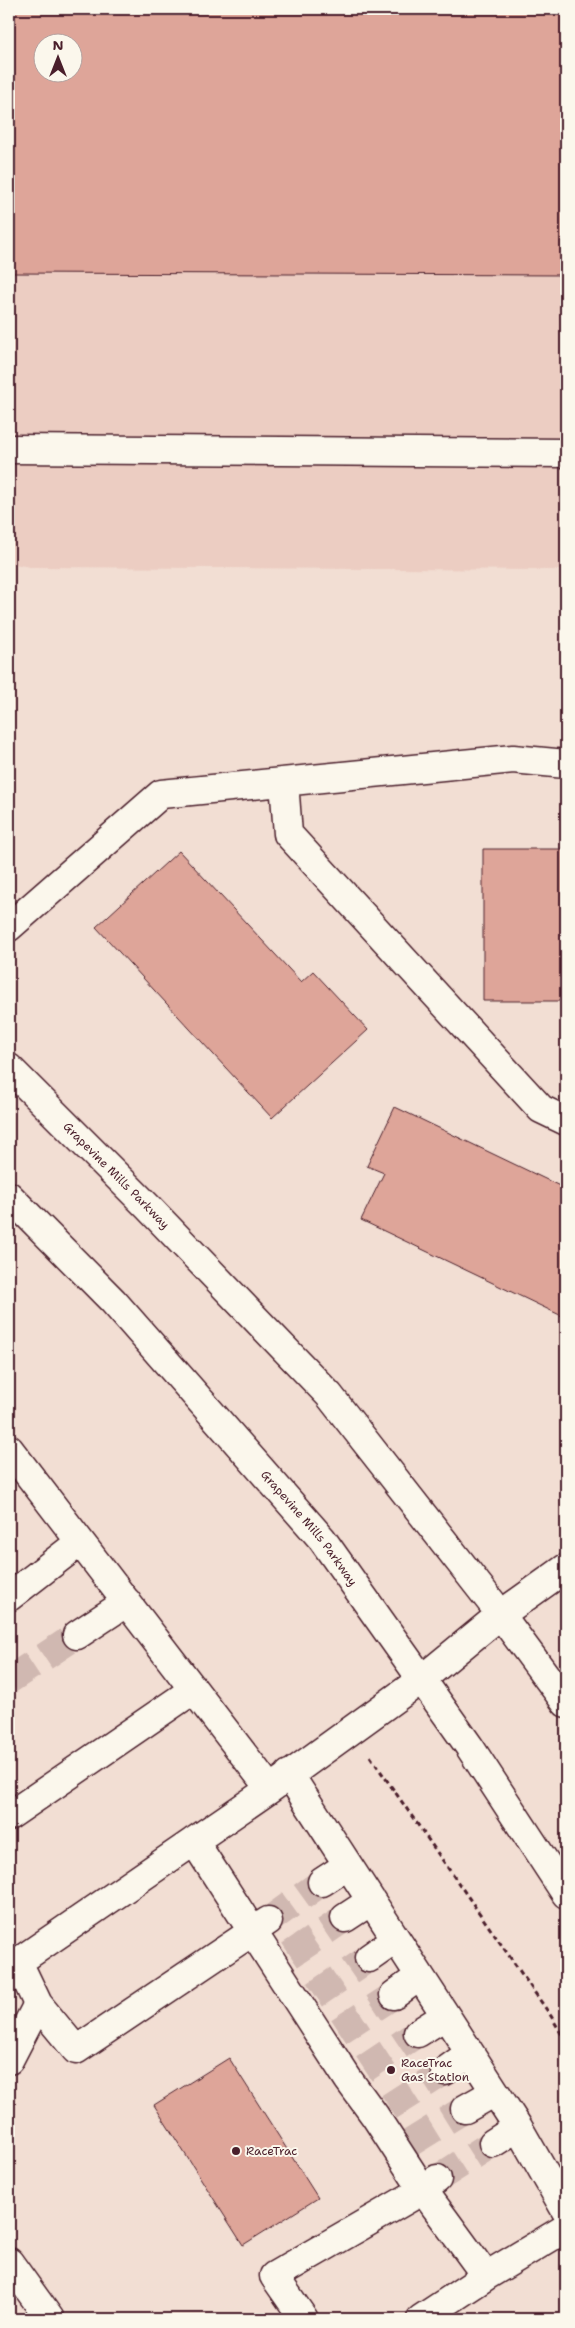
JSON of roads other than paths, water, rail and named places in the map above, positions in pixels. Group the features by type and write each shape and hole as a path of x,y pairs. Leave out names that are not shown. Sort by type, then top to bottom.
{"main road":[{"path":"9,448 566,454"},
{"path":"9,927 161,794 513,759 566,764"},
{"path":"284,782 288,834 540,1109 566,1121"},
{"name":"Grapevine Mills Parkway","path":"9,1068 148,1207 329,1395 566,1703"},
{"name":"Grapevine Mills Parkway","path":"9,1196 113,1301 322,1539 469,1746 566,1894"},
{"path":"9,1449 193,1690 280,1782 348,1864 518,2127 566,2211"},
{"path":"9,1597 80,1542"},
{"path":"260,1927 76,2050 38,2004 18,1962 280,1782 422,1680 500,1615 566,1568"},
{"path":"77,1635 127,1602"},
{"path":"9,1816 193,1690"},
{"path":"194,1841 260,1927 382,2111 404,2148 430,2184 486,2276"},
{"path":"322,1882 348,1864"},
{"path":"345,1918 372,1901"},
{"path":"369,1958 396,1939"},
{"path":"394,1995 420,1976"},
{"path":"9,2060 38,2004"},
{"path":"418,2034 445,2016"},
{"path":"445,2070 470,2053"},
{"path":"465,2109 495,2092"},
{"path":"493,2143 518,2127"},
{"path":"304,2319 274,2276 430,2184"},
{"path":"421,2319 486,2276 566,2228"},
{"path":"9,2262 50,2319"}],"tunnel":[{"path":"9,1680 77,1635"},
{"path":"268,1921 322,1882"},
{"path":"290,1955 345,1918"},
{"path":"315,1995 369,1958"},
{"path":"339,2031 394,1995"},
{"path":"364,2069 418,2033"},
{"path":"389,2107 445,2071"},
{"path":"410,2143 465,2109"},
{"path":"437,2179 493,2143"}],"place":[{"name":"RaceTrac Gas Station","path":"391,2070"},
{"name":"RaceTrac","path":"236,2151"}]}
